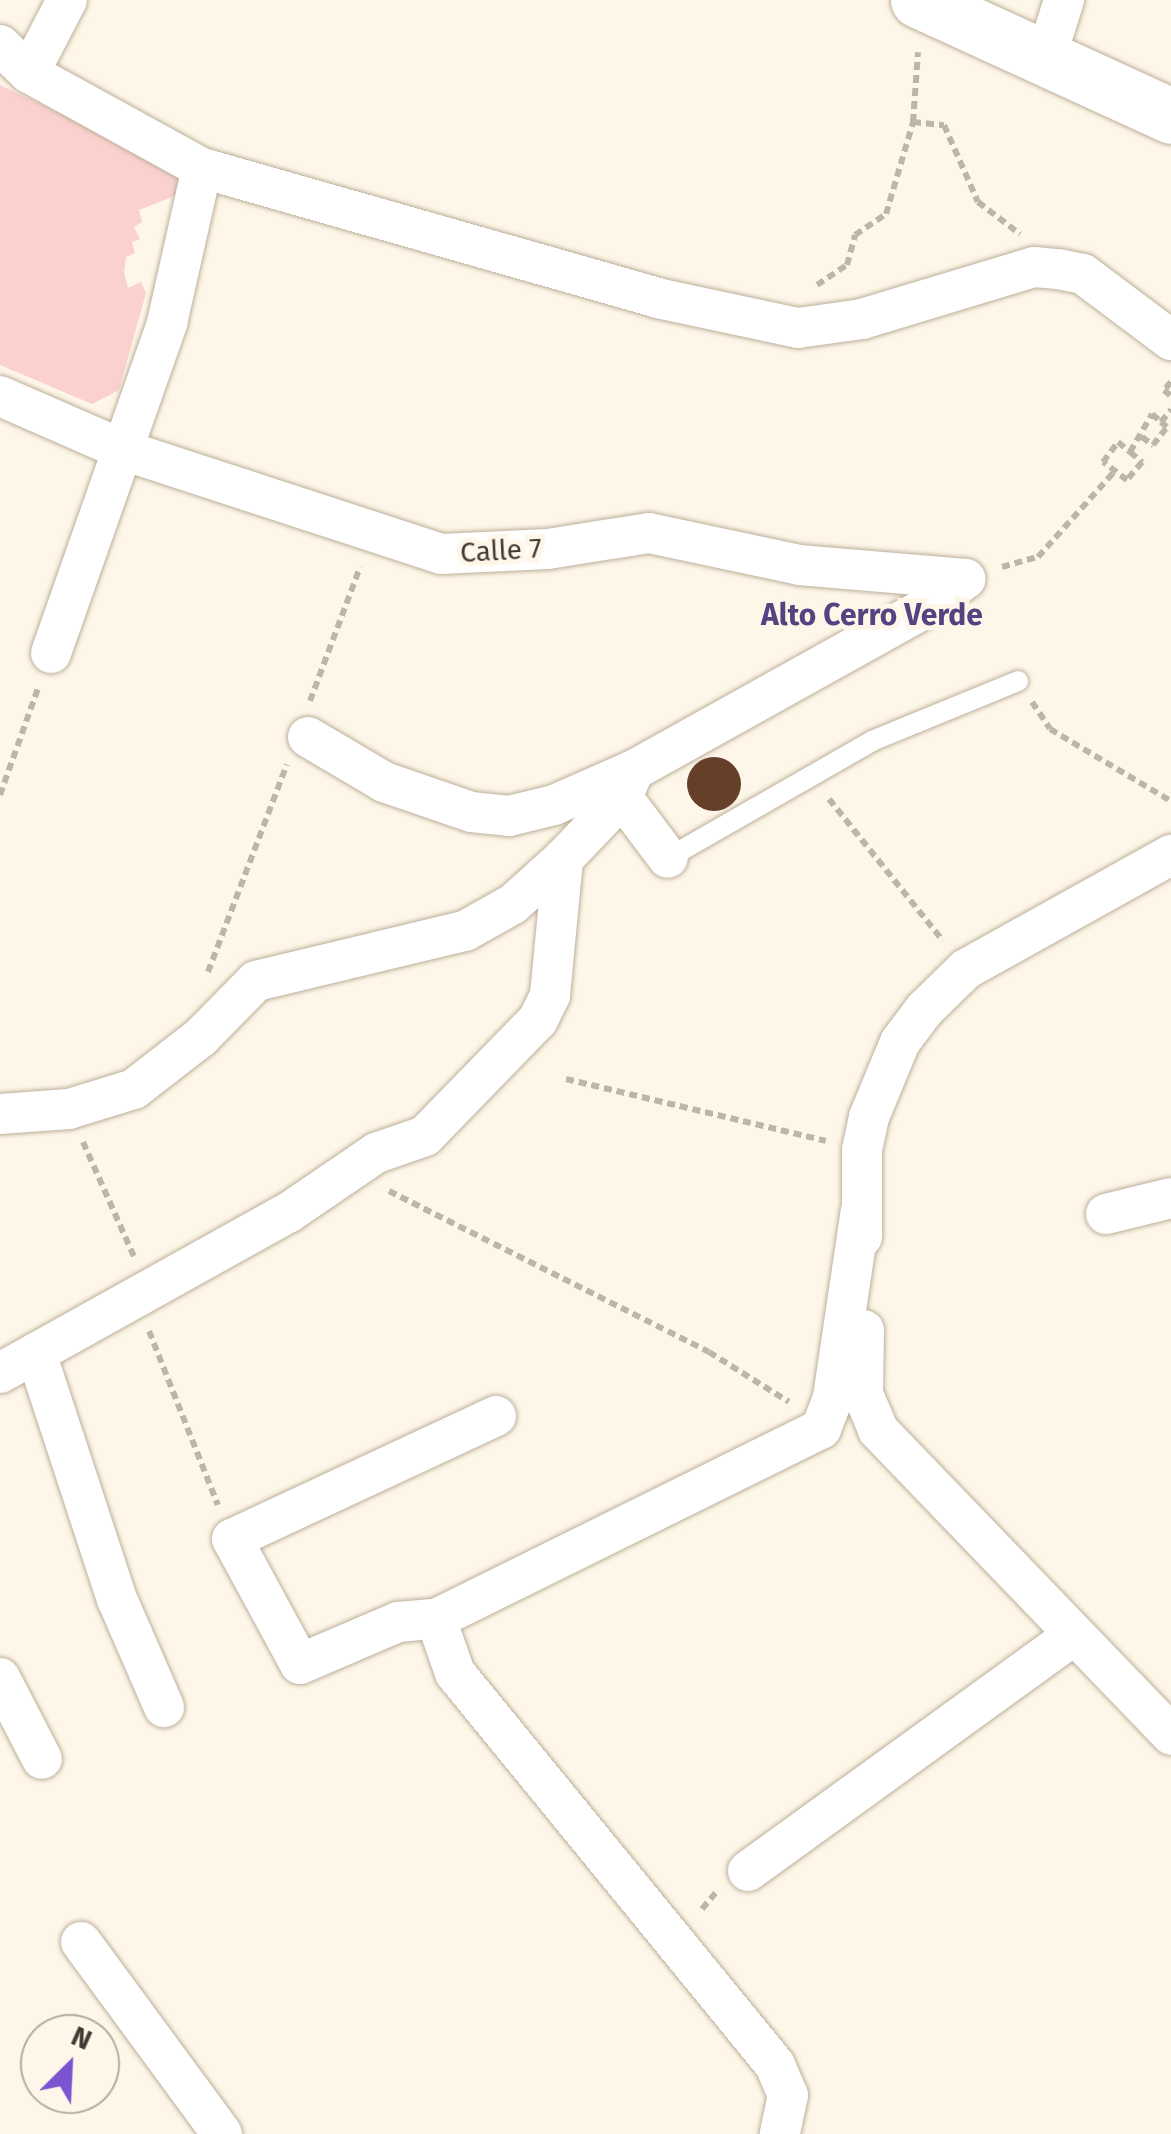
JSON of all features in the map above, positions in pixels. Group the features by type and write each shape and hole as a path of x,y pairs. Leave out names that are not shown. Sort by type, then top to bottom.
{"main road":[{"path":"914,23 1044,60 1171,116"}],"street":[{"path":"29,73 67,0"},
{"path":"1044,60 1064,0"},
{"path":"0,45 29,73 202,168 657,298 798,328 862,320 1034,267 1083,274 1171,340"},
{"path":"51,653 126,450 167,324 202,168"},
{"name":"Calle 7","path":"0,396 126,450 441,554 548,549 649,533 799,565 965,579"},
{"path":"302,733 410,794 490,814 554,805 628,784 930,605 965,579"},
{"path":"628,784 668,858"},
{"path":"0,1114 69,1109 134,1089 201,1037 256,981 465,931 513,904 563,859 628,784"},
{"path":"1171,854 966,970 900,1042 880,1082 862,1150 861,1210 863,1394 878,1430 1171,1735"},
{"path":"0,1372 143,1296 353,1172 376,1153 425,1136 538,1020 550,995 563,859"},
{"path":"1106,1214 1171,1198"},
{"path":"496,1416 232,1539 300,1664 398,1622 436,1619 821,1430 833,1397 861,1210"},
{"path":"36,1354 110,1581 164,1707"},
{"path":"436,1619 455,1673 775,2065 788,2094 780,2134"},
{"path":"738,1888 1074,1635"},
{"path":"0,1678 42,1759"},
{"path":"82,1942 222,2134"}],"lane":[{"path":"668,858 872,741 1018,681"}],"path":[{"path":"820,306 816,286 847,265 856,235 886,214 912,122 921,54 914,23"},
{"path":"912,122 944,124 978,202 1026,239"},
{"path":"1171,382 1164,390 1171,396"},
{"path":"1161,422 1171,410"},
{"path":"1152,414 1161,422 1167,426 1153,445 1137,432 1152,414"},
{"path":"1130,452 1142,437"},
{"path":"1118,442 1130,452 1142,462 1127,480 1103,462 1118,442"},
{"path":"965,579 1038,557 1115,471"},
{"path":"205,979 302,733 372,533"},
{"path":"0,795 51,653"},
{"path":"1018,681 1050,729 1171,801"},
{"path":"810,775 966,970"},
{"path":"566,1079 862,1150"},
{"path":"69,1109 232,1539"},
{"path":"353,1172 709,1352 782,1396 821,1430"},
{"path":"700,1924 709,1917 700,1906 717,1891 738,1888"}],"shaded area":[{"path":"0,85 150,156 183,183 179,194 139,210 142,222 134,227 140,239 132,242 135,253 126,257 124,272 128,288 141,282 146,293 119,390 92,404 0,365"}],"building":[{"path":"714,757 733,765 741,784 733,803 714,811 695,803 687,784 695,765"}],"district":[{"name":"Alto Cerro Verde","path":"872,615"}]}
